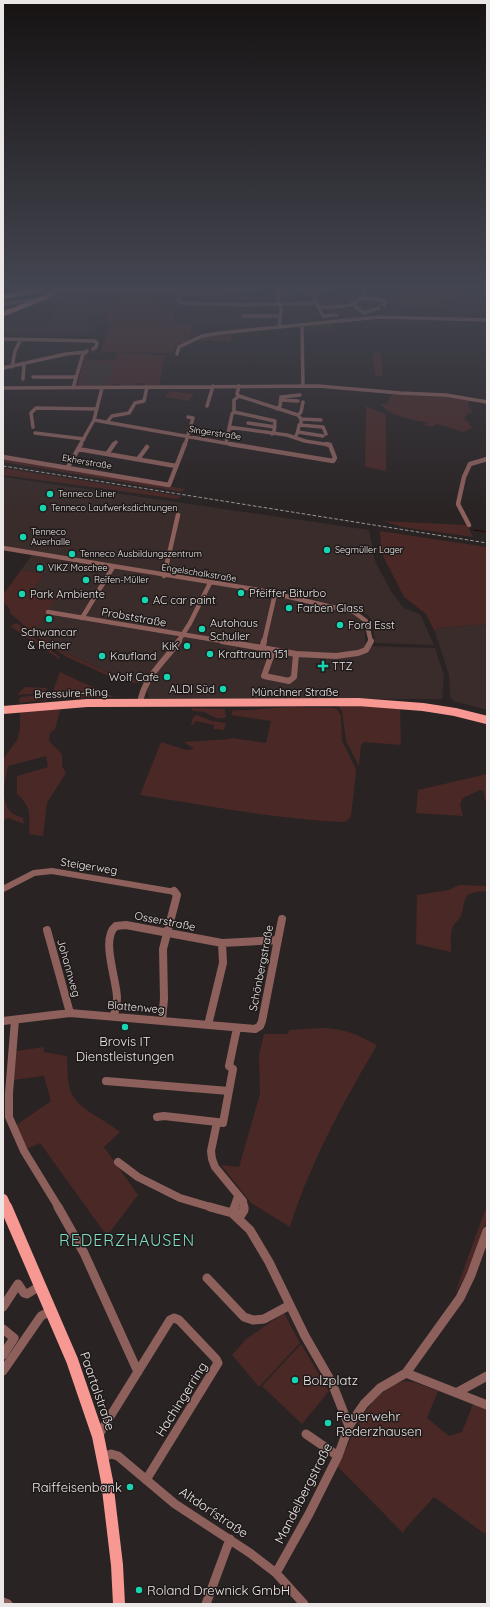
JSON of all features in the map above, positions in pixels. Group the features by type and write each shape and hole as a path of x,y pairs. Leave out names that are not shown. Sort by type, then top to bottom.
{"main road":[{"name":"Bressuire-Ring","path":"3,710 56,704 140,703"},
{"name":"Münchner Straße","path":"140,703 353,703 409,706 487,720"},
{"name":"Paartalstraße","path":"3,1199 72,1360 98,1436 107,1481 117,1565 119,1604"}],"street":[{"path":"3,368 28,364"},
{"path":"73,388 80,364"},
{"path":"303,364 303,386"},
{"path":"23,379 24,365"},
{"path":"33,377 76,377"},
{"path":"3,388 213,386 347,387 400,393 446,395 487,402"},
{"path":"207,406 213,386"},
{"path":"238,386 237,394 239,396"},
{"path":"107,422 112,416 125,416 132,411 134,404 144,401 147,387"},
{"path":"68,467 94,420 102,388"},
{"path":"277,409 280,406 281,396 300,395"},
{"path":"239,396 298,415 301,419"},
{"path":"226,444 232,414 234,412 234,400 239,396"},
{"path":"281,400 300,401 301,412 298,415"},
{"path":"32,427 31,414 36,408 97,409"},
{"path":"234,412 275,421 274,432 272,434"},
{"path":"78,449 176,466 188,437 193,418 188,417"},
{"path":"229,427 295,437 298,432 301,419"},
{"path":"301,419 321,420"},
{"name":"Singerstraße","path":"94,420 226,444 333,461 335,458 330,445 305,441 295,437"},
{"path":"248,423 275,427"},
{"path":"298,432 324,435 323,427 299,425"},
{"path":"35,433 84,439"},
{"path":"107,454 116,442"},
{"path":"138,459 147,448"},
{"name":"Ekherstraße","path":"3,457 169,485 176,466"},
{"path":"469,525 458,504 464,477 470,464 487,459"},
{"path":"164,576 178,515"},
{"name":"Engelschalkstraße","path":"3,548 274,594 360,614 369,624 371,643"},
{"name":"Probststraße","path":"82,618 113,567"},
{"path":"140,703 140,697 145,683 183,636 210,583"},
{"path":"262,649 274,594"},
{"name":"Probststraße","path":"48,612 296,654 354,654 365,651 371,643"},
{"path":"273,651 264,676 289,680 294,677 296,654"},
{"name":"Steigerweg","path":"3,889 34,873 52,871 176,891 177,895 167,933"},
{"name":"Schönbergstraße","path":"262,1021 282,919"},
{"name":"Osserstraße","path":"114,1016 117,997 111,966 112,930 116,926 122,924 222,943 278,940"},
{"name":"Johannweg","path":"47,930 70,1013"},
{"path":"162,1020 164,999 163,949 167,933"},
{"path":"208,1025 222,963 222,943"},
{"name":"Blattenweg","path":"3,1021 70,1013 255,1029 260,1026 262,1021"},
{"path":"15,1020 9,1093 9,1117 24,1152 62,1211 84,1253 138,1372"},
{"path":"157,1117 164,1116 223,1123 233,1069 229,1066 237,1028"},
{"path":"106,1081 135,1082 229,1091"},
{"path":"217,1122 211,1151 212,1159 215,1167 243,1201 244,1206 235,1216"},
{"path":"118,1162 138,1177 180,1198 235,1216 254,1234 305,1336 332,1383 349,1426"},
{"name":"Mandelbergstraße","path":"276,1573 310,1514 338,1456 349,1426 364,1404 380,1388 406,1373 460,1298 471,1275 487,1231"},
{"path":"207,1278 244,1317 253,1320 264,1319 290,1305"},
{"path":"3,1307 18,1284 24,1293 27,1294 40,1286"},
{"path":"3,1371 41,1316 50,1311"},
{"name":"Hachingerring","path":"98,1436 170,1320 174,1318 179,1320 216,1359 218,1363 146,1480"},
{"path":"3,1329 14,1338 3,1355"},
{"path":"406,1373 487,1405"},
{"path":"456,1393 487,1376"},
{"path":"306,1434 338,1456"},
{"name":"Altdorfstraße","path":"103,1457 111,1454 118,1456 176,1504 276,1573 304,1604"},
{"path":"206,1604 230,1540"},
{"path":"3,1602 8,1604"}],"shaded area":[{"path":"83,364 86,364 81,385 109,385 114,364 163,364 159,386 143,386 143,383 136,383 135,386 120,387 120,384 113,384 112,387 77,386"},
{"path":"85,364 115,364 111,386 79,386"},
{"path":"374,364 382,364 383,376 375,376"},
{"path":"170,391 194,394 189,401 165,397"},
{"path":"392,394 436,395 469,400 468,406 473,413 468,413 464,419 472,428 464,432 437,424 432,427 424,425 428,423 396,415 380,404 387,404"},
{"path":"366,406 386,415 386,471 365,467"},
{"path":"3,458 72,468 185,489 182,492 3,462"},
{"path":"3,468 181,496 178,499 3,475"},
{"path":"3,477 369,530 375,561 392,593 404,608 420,614 434,645 375,643 373,623 368,615 357,610 278,591 3,546"},
{"path":"383,521 467,525 473,537 402,527"},
{"path":"380,531 487,547 487,624 438,628 435,632 426,614 404,597 381,552"},
{"path":"32,555 260,592 353,614 363,619 366,646 435,648 444,675 442,699 149,698 147,691 149,684 127,681 64,652 35,632 32,592 43,574 21,570"},
{"path":"21,570 44,574 32,592 57,596 35,631 64,652 127,681 140,680 156,663 139,683 125,682 115,679 67,657 44,643 10,613 10,609 3,602 3,595"},
{"path":"17,623 60,657 59,659 10,626"},
{"path":"487,624 487,710 454,701 450,697 449,675 435,632 438,628"},
{"path":"60,672 114,697 50,699 19,703 19,699 22,697 46,694 53,691"},
{"path":"25,687 47,688 46,691 41,693 17,695"},
{"path":"336,704 400,706 401,745 364,742 361,745 359,766 346,741 342,711"},
{"path":"289,707 332,708 337,709 341,715 342,741 355,767 356,773 351,816 348,820 344,822 267,815 140,795 161,742 186,750 194,749 184,742 232,738 266,743 271,721 231,715 233,710"},
{"path":"61,708 55,729 50,733 49,741 62,754 62,766 66,773 47,803 43,836 29,834 29,811 22,798 17,794 17,776 48,767 46,756 8,766 4,790 5,802 11,812 23,818 24,824 8,818 3,821 3,759 17,740 20,729 20,712"},
{"path":"191,708 225,709 226,717 217,718 203,712 193,711"},
{"path":"197,715 212,721 226,723 224,730 214,729 214,725 196,721 192,726 191,723 194,716"},
{"path":"487,774 487,807 483,790 480,790 463,798 460,804 463,816 416,813 418,790"},
{"path":"459,885 487,886 487,891 473,893 466,897 461,916 452,929 451,952 416,944 417,895 449,890"},
{"path":"322,1028 351,1033 377,1045 352,1089 317,1157 290,1227 251,1203 221,1165 239,1167 260,1094 259,1055 264,1034 288,1034 289,1030"},
{"path":"44,1047 44,1052 67,1056 69,1085 71,1093 76,1100 90,1112 120,1132 104,1147 138,1195 107,1236 40,1143 25,1150 15,1126 51,1101 44,1076 13,1080 15,1051"},
{"path":"487,1205 487,1220 468,1272 455,1293"},
{"path":"284,1313 300,1343 259,1387 232,1355 246,1339"},
{"name":"Bolzplatz","path":"301,1344 329,1391 302,1424 262,1386"},
{"path":"404,1381 414,1382 438,1391 427,1418 449,1436 462,1432 473,1404 487,1408 487,1530 485,1534 434,1497 403,1533 337,1466 370,1405 391,1387"}],"waterway":[{"path":"474,530 487,532"}],"railway":[{"path":"3,466 487,543"}],"place":[{"name":"Tenneco Liner","path":"50,494"},
{"name":"Tenneco Laufwerksdichtungen","path":"43,508"},
{"name":"Tenneco Auerhalle","path":"23,537"},
{"name":"Segmüller Lager","path":"327,550"},
{"name":"Tenneco Ausbildungszentrum","path":"72,554"},
{"name":"VIKZ Moschee","path":"40,568"},
{"name":"Reifen-Müller","path":"86,580"},
{"name":"Pfeiffer Biturbo","path":"241,593"},
{"name":"Park Ambiente","path":"22,594"},
{"name":"AC car paint","path":"145,600"},
{"name":"Farben Glass","path":"289,608"},
{"name":"Schwancar & Reiner","path":"49,619"},
{"name":"Ford Esst","path":"340,625"},
{"name":"Autohaus Schuller","path":"202,629"},
{"name":"KiK","path":"187,646"},
{"name":"Kraftraum 151","path":"210,654"},
{"name":"Kaufland","path":"102,656"},
{"name":"TTZ","path":"323,666"},
{"name":"Wolf Cafe","path":"167,677"},
{"name":"ALDI Süd","path":"223,689"},
{"name":"Brovis IT Dienstleistungen","path":"125,1027"},
{"name":"Bolzplatz","path":"295,1380"},
{"name":"Feuerwehr Rederzhausen","path":"328,1423"},
{"name":"Raiffeisenbank","path":"130,1487"},
{"name":"Roland Drewnick GmbH","path":"139,1590"}],"district":[{"name":"REDERZHAUSEN","path":"127,1240"}]}
